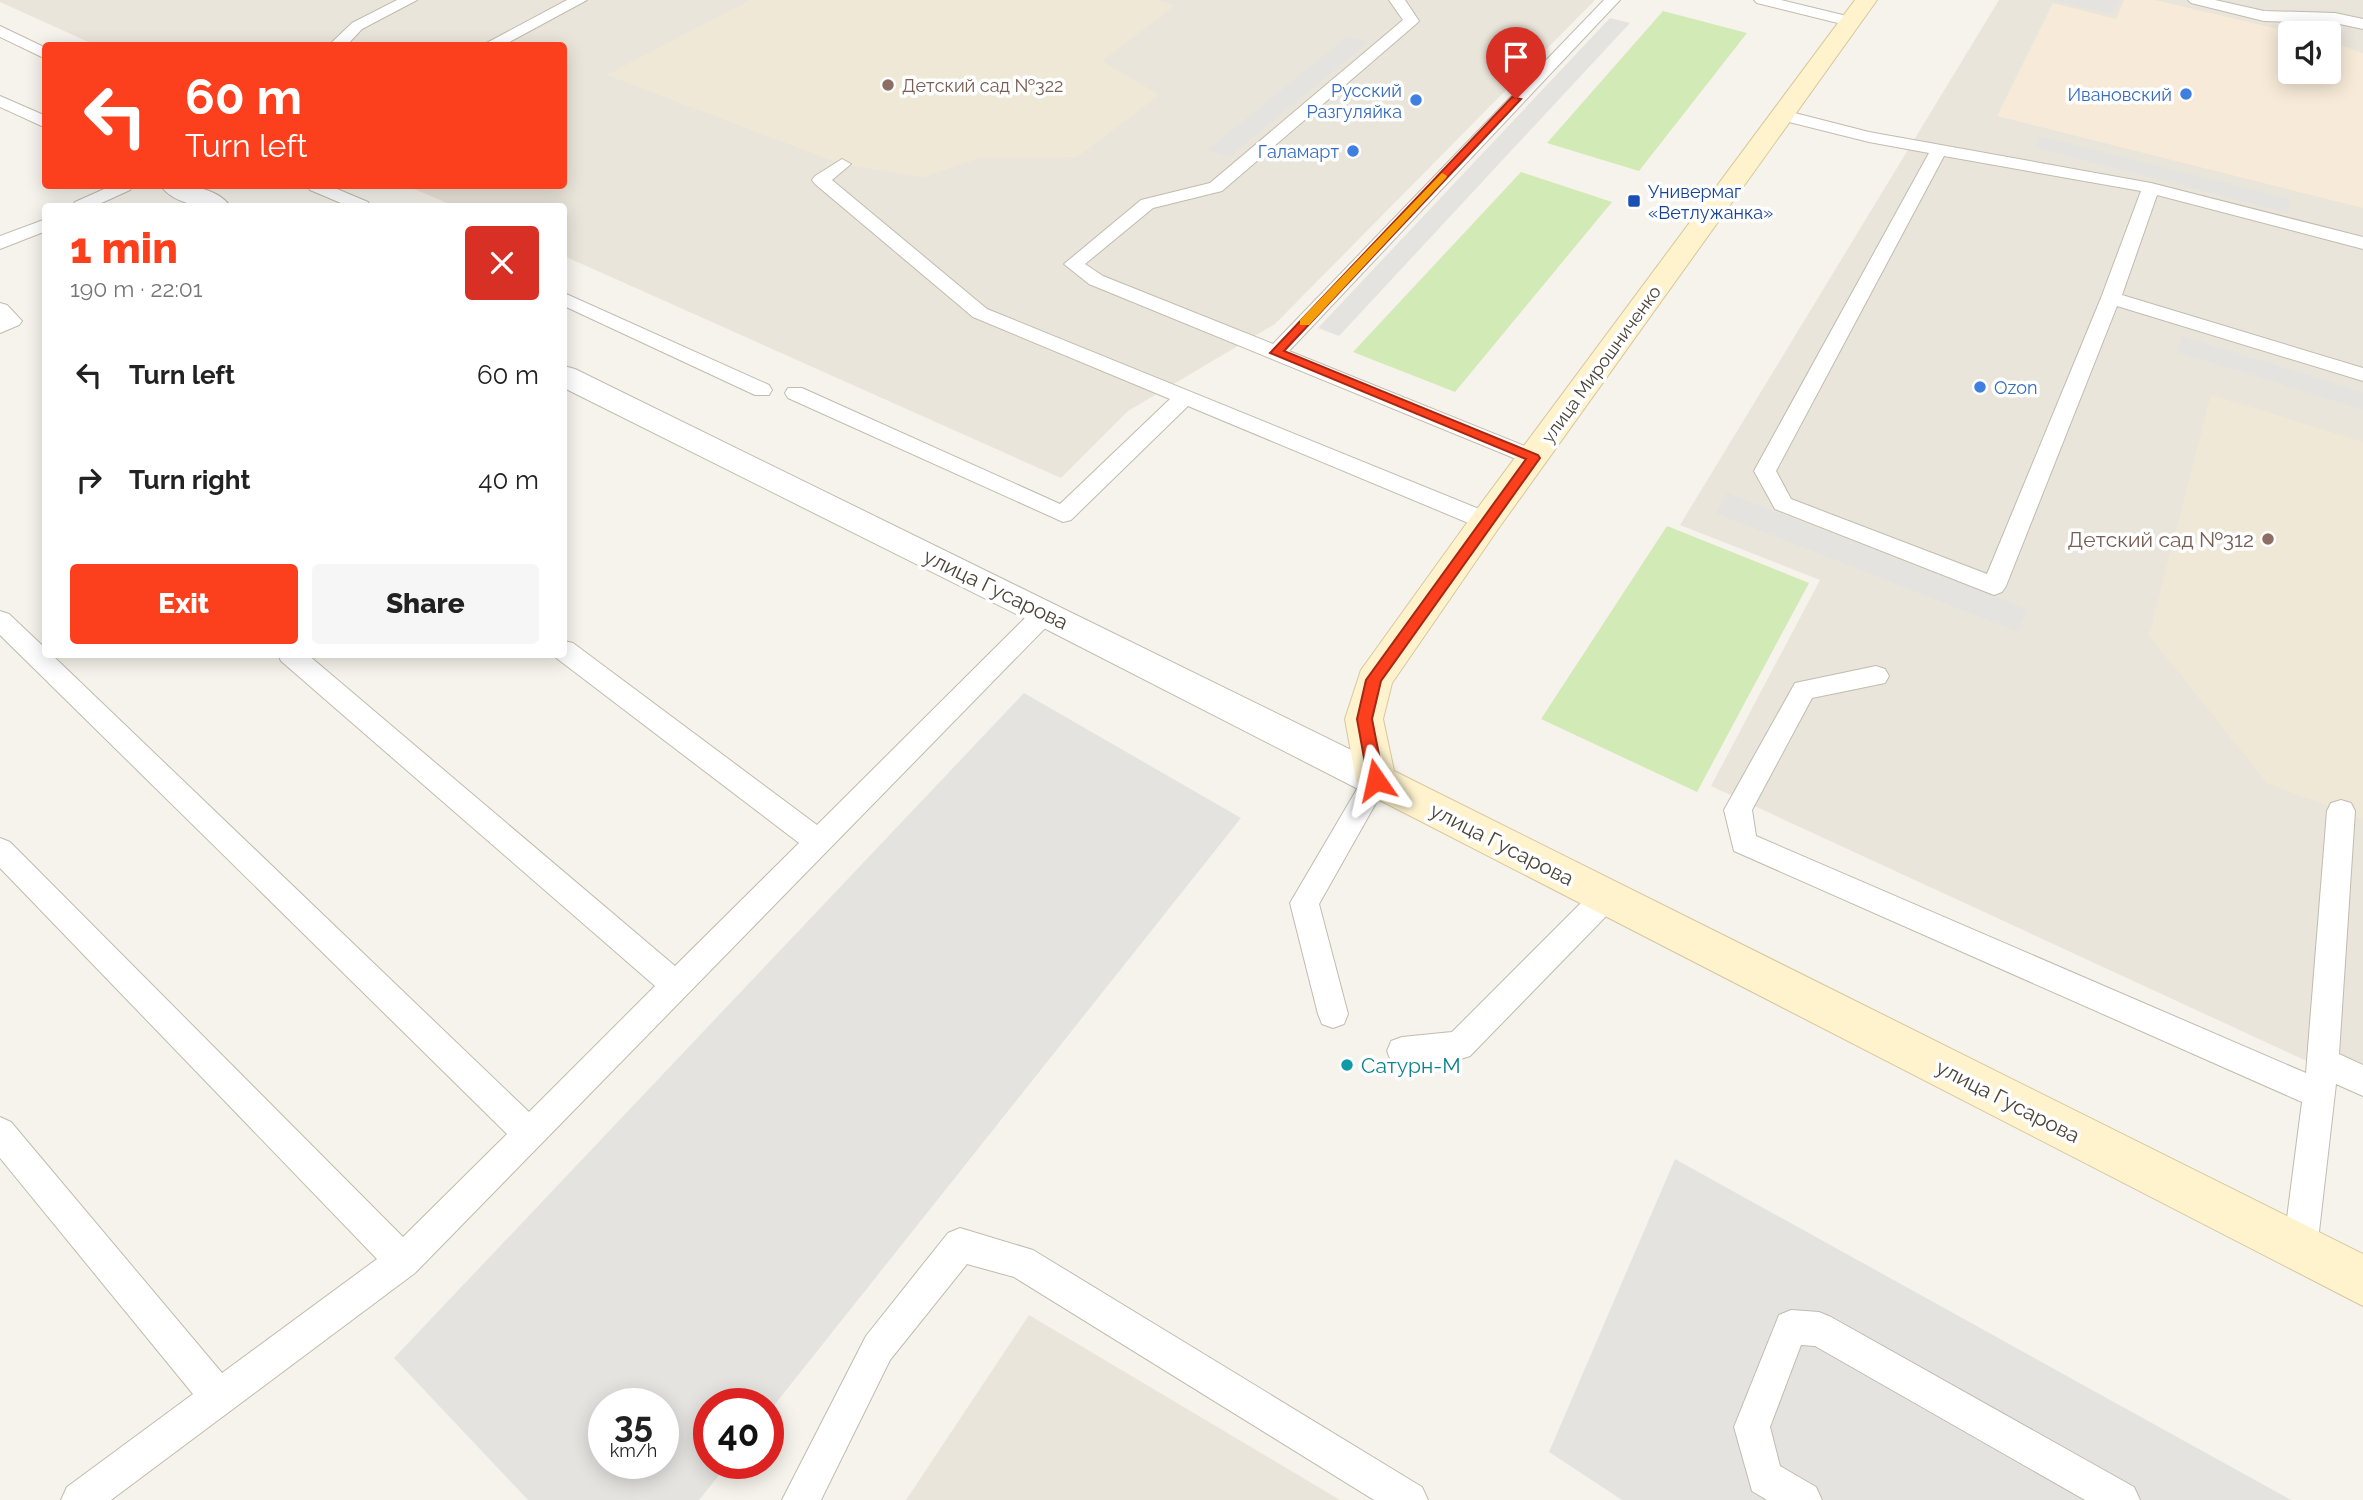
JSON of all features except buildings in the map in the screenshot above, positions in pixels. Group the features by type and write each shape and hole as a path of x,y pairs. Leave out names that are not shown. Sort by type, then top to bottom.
{"street":[{"name":"улица Мирошниченко","path":"1376,780 1364,719 1374,680 1486,521 1858,11"},
{"path":"180,189 211,203"},
{"name":"улица Гусарова","path":"567,377 1045,613 2363,1281"}],"lane":[{"path":"340,42 358,26 408,0"},
{"path":"497,42 579,0"},
{"path":"1396,0 1411,21 1216,187 1147,204 1073,264 1096,280 1534,458"},
{"path":"1276,353 1612,0"},
{"path":"1762,0 1858,11"},
{"path":"2196,0 2264,16 2335,18 2363,24"},
{"path":"0,31 42,52"},
{"path":"0,101 42,121"},
{"path":"1783,116 1870,137 2151,188 2363,243"},
{"path":"1940,148 1765,471 1783,504 1994,586 2111,298 2151,188"},
{"path":"842,164 821,180 980,313 1486,521"},
{"path":"87,203 118,189"},
{"path":"323,189 355,203"},
{"path":"0,243 42,226"},
{"path":"2111,298 2363,374"},
{"path":"567,300 762,390"},
{"path":"0,309 12,321 0,327"},
{"path":"795,393 1063,514 1186,396"},
{"path":"80,1500 403,1261 1045,613"},
{"path":"0,620 530,1135"},
{"path":"567,652 818,842"},
{"path":"295,658 677,986"},
{"path":"1877,676 1804,691 1738,810 1744,843 2318,1093"},
{"path":"1333,1014 1304,903 1376,780"},
{"path":"2300,1249 2323,1062 2342,811"},
{"path":"0,850 403,1261"},
{"path":"1402,1051 1459,1046 1606,897"},
{"path":"2323,1062 2363,1081"},
{"path":"0,1133 219,1397"},
{"path":"801,1500 878,1348 960,1245 1021,1262 1409,1500"},
{"path":"1802,1500 1765,1478 1752,1427 1791,1327 1819,1329 2121,1500"}],"shaded area":[{"name":"Детский сад №322","path":"750,0 1157,0 1175,5 1102,61 1159,95 1077,157 979,158 923,177 841,164 607,75"},
{"path":"1595,0 1275,324 1128,411 1061,478 567,257 567,203 447,203 414,189 567,189 567,42 88,42 0,2"},
{"path":"1999,0 2363,0 2363,1087 1711,786 1820,580 1680,525"},
{"path":"2052,0 2119,0 2112,14"},
{"name":"Ивановский","path":"2124,0 2155,0 2278,29 2278,84 2341,84 2341,45 2363,53 2363,208 1997,116 2053,3 2116,19"},
{"path":"1610,18 1630,23 1339,336 1318,328"},
{"path":"1348,36 1369,42 1229,157 1207,150"},
{"path":"2040,136 2291,199 2288,213 2035,148"},
{"path":"2182,336 2363,392 2363,410 2177,352"},
{"name":"Детский сад №312","path":"2211,395 2363,442 2363,819 2267,783 2149,635"},
{"path":"1727,493 2027,609 2018,632 1715,513"},
{"path":"1024,693 1241,818 784,1393 784,1388 693,1388 693,1479 716,1479 699,1500 528,1500 394,1358"},
{"path":"1675,1159 2291,1500 1622,1500 1549,1452"},
{"path":"1029,1315 1340,1500 906,1500"}],"green space":[{"path":"1663,11 1747,33 1639,171 1547,143"},
{"path":"1521,172 1612,202 1455,392 1353,352"},
{"path":"1667,526 1809,583 1697,792 1541,719"}],"slow traffic":[{"path":"1304,322 1442,176"}],"place":[{"name":"Детский сад №322","path":"888,85"},
{"name":"Ивановский","path":"2186,94"},
{"name":"Русский Разгуляйка","path":"1416,100"},
{"name":"Галамарт","path":"1353,151"},
{"name":"Универмаг «Ветлужанка»","path":"1634,201"},
{"name":"Ozon","path":"1980,387"},
{"name":"Детский сад №312","path":"2268,539"},
{"name":"Сатурн-М","path":"1347,1065"}],"route":[{"path":"1376,780 1364,719 1374,680 1486,521 1534,458 1276,353 1516,99"}]}
